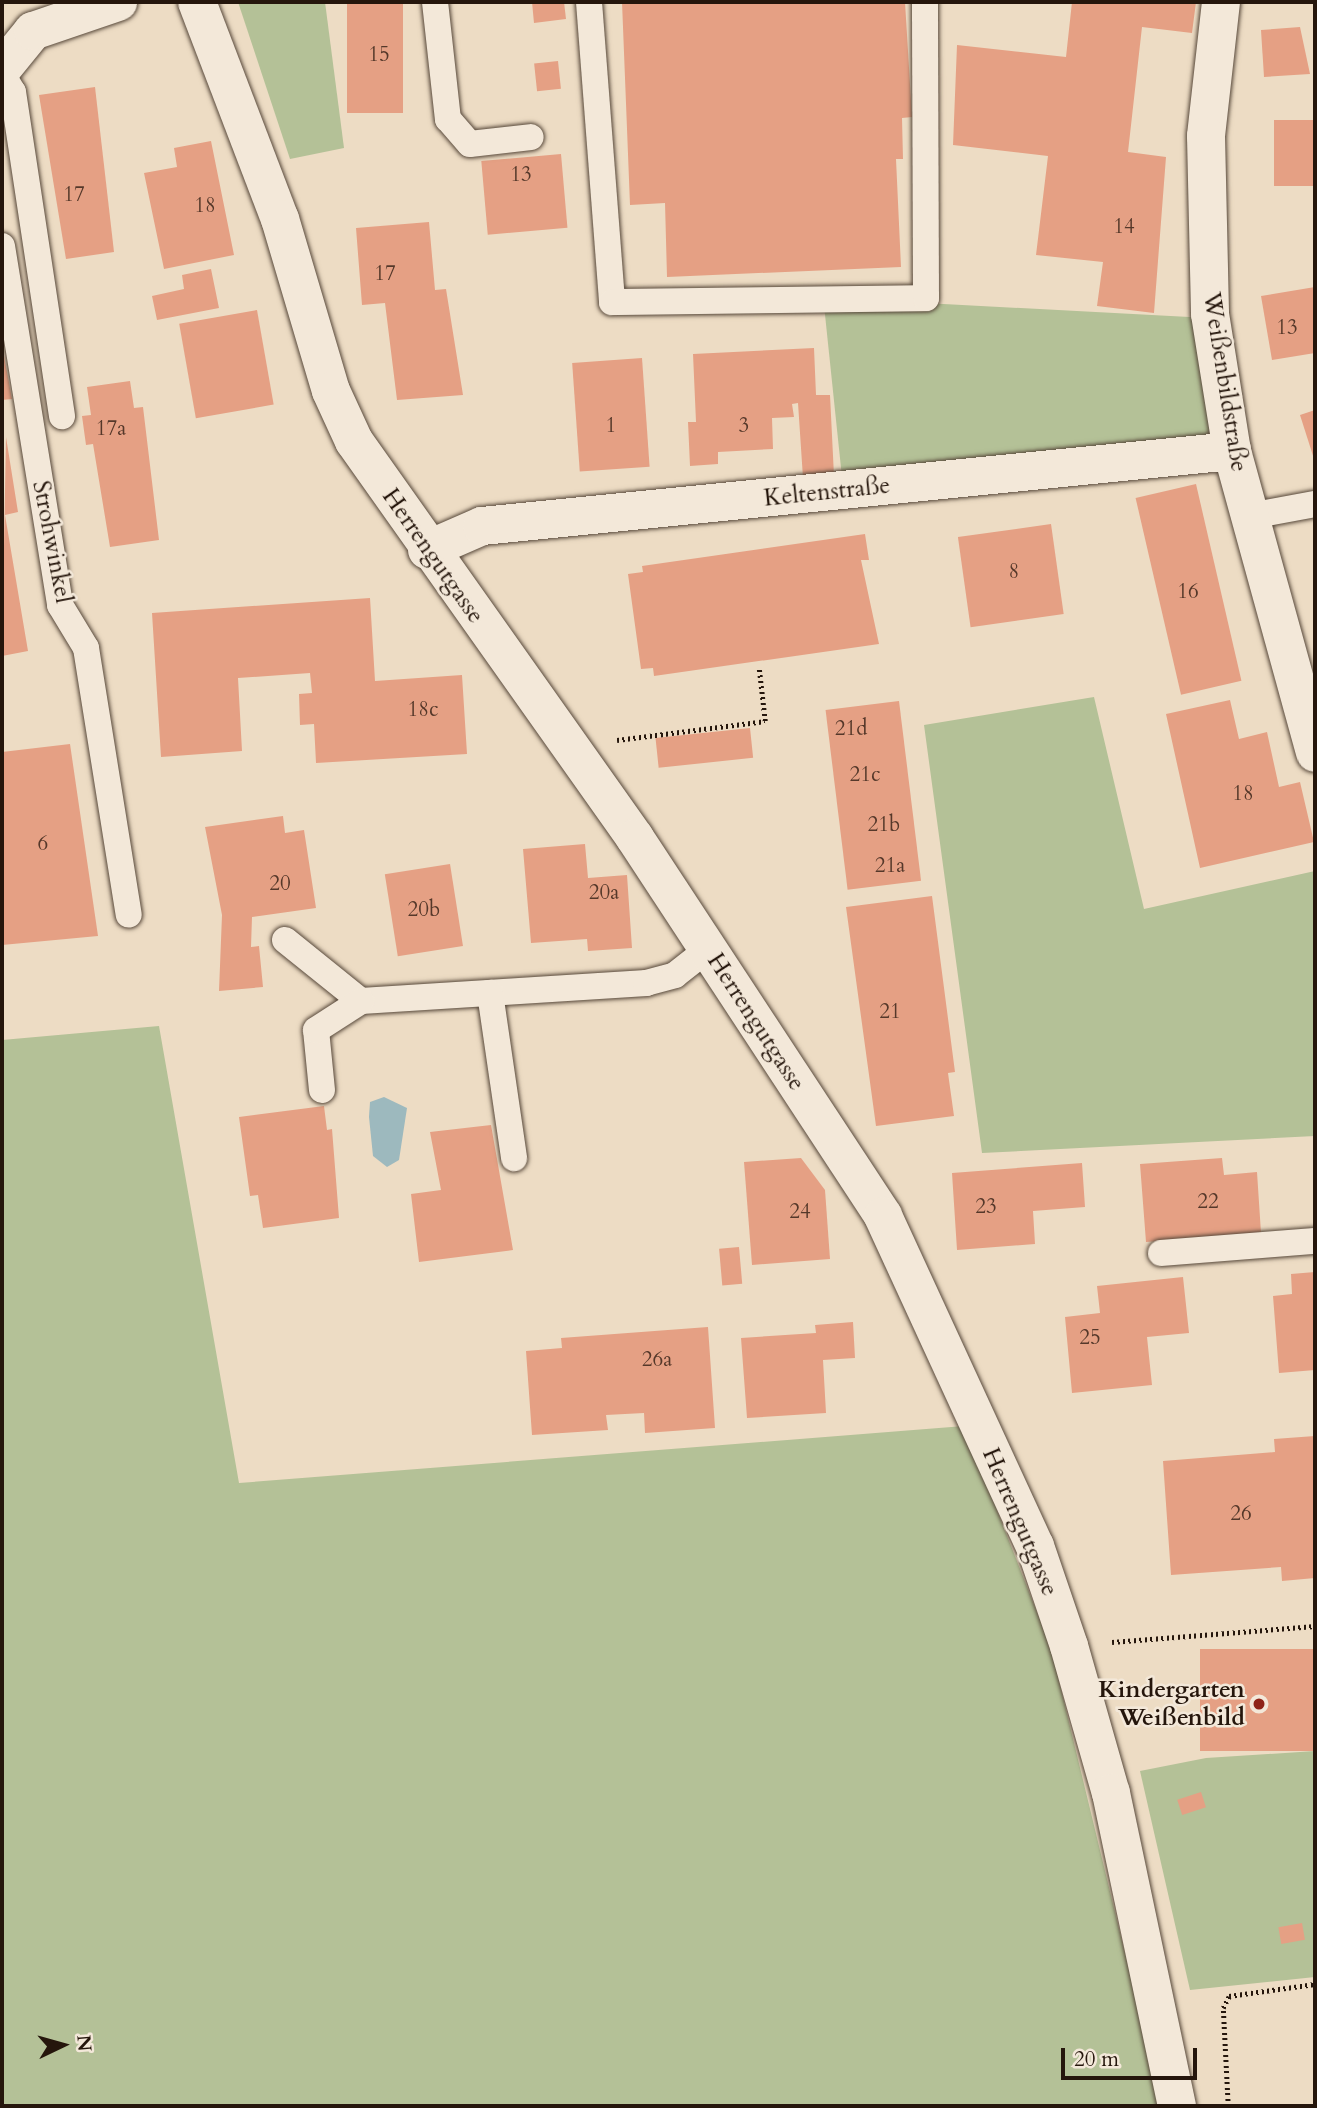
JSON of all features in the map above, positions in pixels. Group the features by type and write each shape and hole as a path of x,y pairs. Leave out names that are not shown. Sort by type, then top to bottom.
{"street":[{"path":"2,71 18,34 118,2"},
{"name":"Herrengutgasse","path":"197,2 280,219 331,391 355,442 427,550 568,746 708,949 883,1216 1035,1546 1069,1646 1111,1793 1177,2106"},
{"name":"Weißenbildstraße","path":"1221,2 1206,136 1209,300 1232,451 1315,753"},
{"name":"Keltenstraße","path":"427,550 482,526 1232,451"}],"lane":[{"path":"435,2 448,119 470,144 531,137"},
{"path":"589,2 612,302 926,298 925,2"},
{"path":"2,71 13,92 62,416"},
{"name":"Strohwinkel","path":"2,246 60,605 86,648 129,915"},
{"path":"1250,516 1315,504"},
{"path":"285,940 361,1001"},
{"path":"323,1090 316,1030 361,1001 646,983 675,975 708,949"},
{"path":"490,993 514,1158"},
{"path":"1161,1253 1315,1241"}],"path":[{"path":"568,746 765,721 759,668"},
{"path":"1069,1646 1315,1626"},
{"path":"1228,2106 1223,2008 1229,1996 1315,1984"}],"green space":[{"path":"238,2 325,2 344,148 290,159"},
{"path":"925,303 1208,318 1228,450 843,487 824,305"},
{"path":"1094,697 1144,909 1315,871 1315,1136 982,1153 924,725"},
{"path":"159,1026 239,1483 964,1426 1051,1648 1162,2106 2,2106 2,1040"},
{"path":"1315,1751 1315,1977 1190,1990 1140,1771 1206,1758"}],"water":[{"path":"384,1097 407,1108 399,1160 387,1167 373,1156 369,1117 370,1102"}],"building":[{"path":"347,2 403,2 403,113 347,113"},
{"path":"532,2 564,2 566,19 534,23"},
{"path":"622,2 905,2 912,117 902,118 903,159 896,159 901,267 667,277 665,203 630,205"},
{"path":"1072,2 1196,2 1192,33 1142,27 1128,152 1166,157 1154,313 1097,306 1103,262 1036,255 1048,156 953,145 957,45 1066,57"},
{"path":"1300,27 1310,74 1264,77 1261,30"},
{"path":"558,61 561,89 537,91 534,64"},
{"path":"95,87 114,252 66,259 39,95"},
{"path":"1274,120 1315,120 1315,186 1274,186"},
{"path":"211,141 234,255 164,269 144,173 177,167 174,148"},
{"path":"561,154 567,228 488,235 481,161"},
{"path":"429,222 435,290 446,289 463,395 397,400 385,303 362,305 356,228"},
{"path":"211,269 219,308 157,320 152,296 184,289 182,275"},
{"path":"1315,287 1315,353 1272,360 1261,296"},
{"path":"257,310 274,405 196,418 179,324"},
{"path":"2,345 12,399 2,400"},
{"path":"814,348 816,395 830,395 834,476 803,478 798,403 792,404 794,417 772,418 773,449 718,452 718,464 690,466 688,422 696,422 693,354"},
{"path":"642,358 650,467 580,472 572,363"},
{"path":"130,381 134,408 143,407 159,540 110,547 93,444 86,445 82,416 91,415 87,387"},
{"path":"1315,410 1315,462 1300,415"},
{"path":"6,437 18,512 5,515 28,651 2,656"},
{"path":"1196,484 1241,681 1181,695 1136,498"},
{"path":"1051,524 1064,614 971,627 958,537"},
{"path":"865,534 869,560 861,560 879,644 654,676 653,668 641,669 628,574 643,572 642,566"},
{"path":"370,598 375,681 462,675 467,754 316,763 314,724 300,725 299,694 312,693 310,673 238,678 242,751 161,757 152,613"},
{"path":"1230,700 1239,739 1267,732 1279,787 1300,782 1314,842 1200,868 1166,714"},
{"path":"899,701 921,881 848,890 826,710"},
{"path":"750,728 753,758 659,768 656,738"},
{"path":"70,744 98,936 2,945 2,752"},
{"path":"283,816 285,833 304,830 316,908 252,917 251,947 259,946 263,987 219,991 222,915 205,827"},
{"path":"585,844 588,878 627,875 632,948 588,951 587,939 531,943 523,849"},
{"path":"450,864 463,946 398,956 385,874"},
{"path":"932,896 955,1072 948,1073 954,1116 876,1126 846,907"},
{"path":"324,1106 327,1130 332,1129 339,1218 263,1228 258,1195 250,1196 239,1117"},
{"path":"491,1125 513,1250 419,1262 411,1194 441,1190 430,1132"},
{"path":"801,1158 825,1190 830,1259 752,1265 744,1162"},
{"path":"1222,1158 1224,1175 1257,1172 1261,1233 1146,1242 1140,1164"},
{"path":"1082,1163 1085,1207 1033,1211 1035,1244 957,1250 952,1173"},
{"path":"739,1247 742,1284 722,1286 719,1249"},
{"path":"1315,1272 1315,1370 1279,1373 1273,1296 1292,1294 1291,1274"},
{"path":"1183,1277 1189,1333 1147,1337 1152,1385 1072,1393 1065,1317 1100,1313 1097,1286"},
{"path":"853,1322 855,1358 823,1360 826,1413 747,1418 741,1338 816,1333 815,1325"},
{"path":"708,1327 715,1428 645,1433 644,1413 606,1415 608,1430 532,1435 526,1351 562,1348 561,1338"},
{"path":"1315,1436 1315,1578 1282,1581 1281,1567 1171,1575 1163,1461 1275,1452 1274,1439"},
{"name":"Kindergarten Weißenbild","path":"1200,1649 1315,1649 1315,1751 1200,1751"},
{"path":"1201,1792 1206,1807 1182,1815 1177,1800"},
{"path":"1302,1923 1305,1940 1281,1944 1278,1927"}],"place":[{"name":"Kindergarten Weißenbild","path":"1259,1704"}]}
